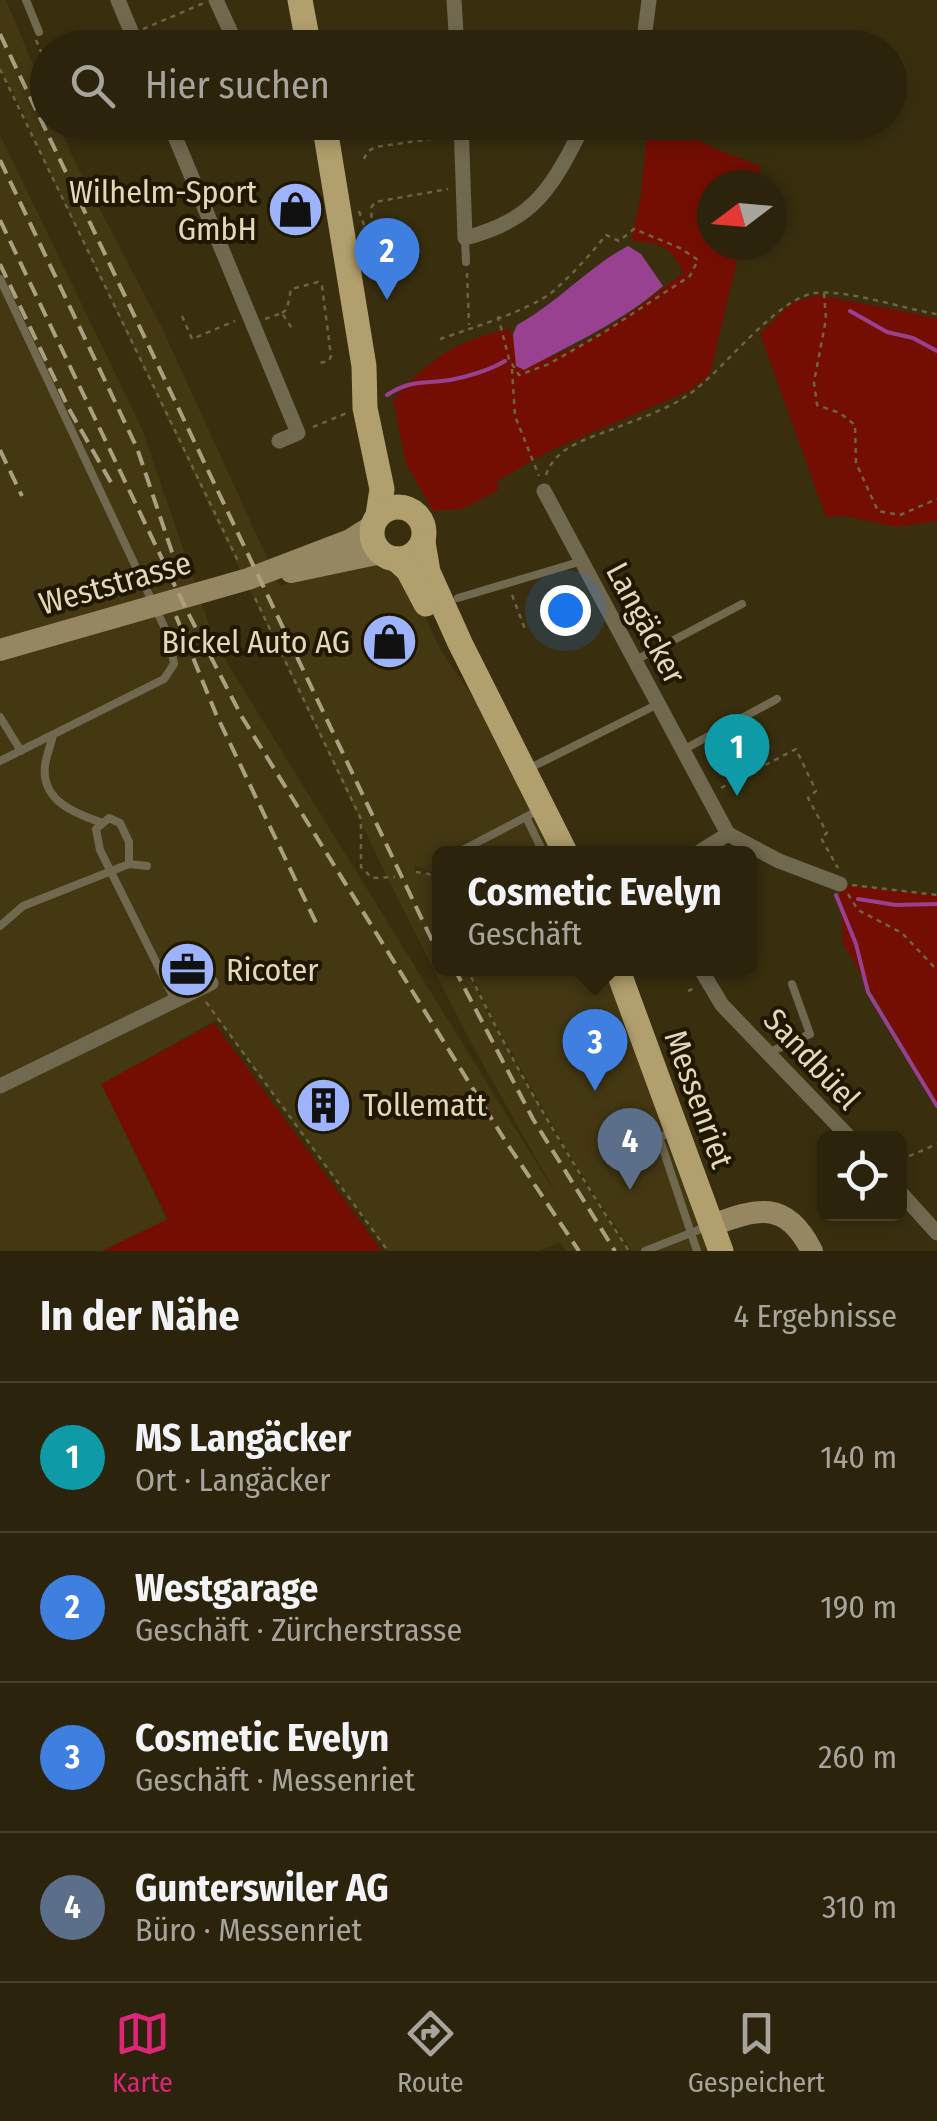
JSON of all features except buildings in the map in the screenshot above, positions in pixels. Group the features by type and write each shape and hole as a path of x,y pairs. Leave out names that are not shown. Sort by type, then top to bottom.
{"main road":[{"path":"300,0 306,30"},
{"path":"327,140 364,366 398,484 424,528 428,572 458,652"},
{"path":"364,366 365,408 382,489 373,541 415,580 524,771 534,813 560,846"},
{"path":"375,521 391,508 412,510"},
{"name":"Weststrasse","path":"0,650 247,579 350,540 375,521"},
{"path":"388,556 412,556 423,542"},
{"name":"Weststrasse","path":"247,579 388,556"},
{"name":"Messenriet","path":"620,976 675,1131 700,1230 721,1251"},
{"path":"700,1230 744,1214 772,1212 796,1226 812,1251"}],"street":[{"path":"118,0 130,30"},
{"path":"213,0 228,30"},
{"path":"454,0 456,30"},
{"path":"645,30 649,0"},
{"path":"176,140 247,321 298,433 279,441"},
{"path":"461,140 465,238 498,229 521,216 547,190 574,140"},
{"name":"Langäcker","path":"544,492 728,834"},
{"path":"709,846 728,834 750,846"},
{"path":"757,850 779,862 844,884"},
{"name":"Sandbüel","path":"705,976 722,1004 843,1131"},
{"path":"0,1086 205,987"},
{"path":"907,1200 937,1233"}],"lane":[{"path":"26,0 38,30"},
{"path":"465,238 466,262"},
{"path":"0,279 174,651 174,664 164,680 0,761"},
{"path":"458,598 582,561"},
{"path":"634,661 742,604"},
{"path":"682,750 777,699"},
{"path":"524,771 658,704"},
{"path":"0,718 20,751"},
{"path":"53,734 44,768 48,790 67,810 103,824"},
{"path":"470,846 534,813 542,846"},
{"path":"129,864 128,842 120,823 110,818 96,829 100,850 176,1002"},
{"path":"0,926 23,906 129,864 147,866"},
{"path":"770,1052 810,1034 792,984"},
{"path":"644,1251 700,1230 697,1251"}],"path":[{"path":"145,28 213,0"},
{"path":"32,30 38,30"},
{"path":"0,69 30,128"},
{"path":"35,140 361,819 361,867 372,878 395,878"},
{"path":"364,159 375,147 408,140"},
{"path":"339,210 357,207 373,242 371,208 375,202 460,187"},
{"path":"440,339 550,294 606,235 619,241 634,230 680,248 698,260 690,276 606,331 528,372 519,375 512,368"},
{"path":"466,262 469,327"},
{"path":"182,316 192,339 282,313 287,310 290,289 318,282 322,286 331,356 329,361 319,363"},
{"path":"544,492 549,464 568,447 655,412 695,391 789,302 814,293 937,314"},
{"path":"824,294 826,319 814,382 817,405 840,413 855,425 856,462 878,511 900,515 937,499"},
{"path":"282,313 293,330"},
{"path":"498,316 512,368 515,416 544,492"},
{"path":"298,433 352,410"},
{"path":"505,592 512,592 525,629"},
{"path":"707,796 796,749 816,790 808,798 827,833 821,838 848,898 858,910 902,933 937,970"},
{"path":"416,872 432,876"},
{"path":"844,884 937,895"},
{"path":"471,976 572,1164 630,1251"},
{"path":"205,987 388,1251"},
{"path":"907,1157 937,1144"}],"shaded area":[{"path":"0,0 6,0 30,57 30,128 0,69"},
{"path":"0,135 142,429 216,645 560,1201 437,976 470,976 572,1164 629,1251 566,1251 560,1242 539,1251 388,1251 218,1019 102,1084 167,1220 101,1251 0,1251"},
{"path":"35,140 65,140 163,330 280,586 366,561 396,567 408,581 440,649 484,714 553,846 432,846 432,872 414,865 416,872 432,876 432,966 392,887"},
{"path":"646,140 698,140 761,166 760,170 697,170 697,260 737,260 710,374 691,390 550,451 497,481 499,490 462,509 433,511 406,463 393,400 444,354 490,334 509,329 522,365 566,351 607,328 683,273 663,247 631,241"},
{"path":"628,246 641,254 663,286 631,311 578,341 524,370 516,366 513,334 517,325"},
{"path":"818,295 937,318 937,521 897,527 844,516 826,517 760,334 791,303"},
{"path":"840,885 937,895 937,1104 843,943"},
{"path":"472,976 607,976 708,1251 632,1251 573,1161"},
{"path":"214,1023 382,1251 102,1251 168,1219 101,1084"}],"waterway":[{"path":"850,311 887,332 913,338 937,351"},
{"path":"387,395 411,384 471,375 505,361"},
{"path":"836,895 856,944 868,992 937,1106"},
{"path":"858,899 896,905 937,904"}],"railway":[{"path":"0,34 30,97"},
{"path":"51,140 432,940"},
{"path":"0,160 137,448 173,555"},
{"path":"0,220 187,611 242,717 506,1142 579,1251"},
{"path":"0,264 69,409 113,486"},
{"path":"0,450 22,496"},
{"path":"176,616 216,714 318,927"},
{"path":"458,976 533,1119 615,1251"}],"place":[{"name":"Wilhelm-Sport GmbH","path":"296,210"},
{"name":"Westgarage","path":"387,300"},
{"name":"Bickel Auto AG","path":"389,642"},
{"name":"MS Langäcker","path":"737,796"},
{"name":"Ricoter","path":"187,970"},
{"name":"Cosmetic Evelyn","path":"595,1091"},
{"name":"Tollematt","path":"324,1105"},
{"name":"Gunterswiler AG","path":"630,1190"}]}
